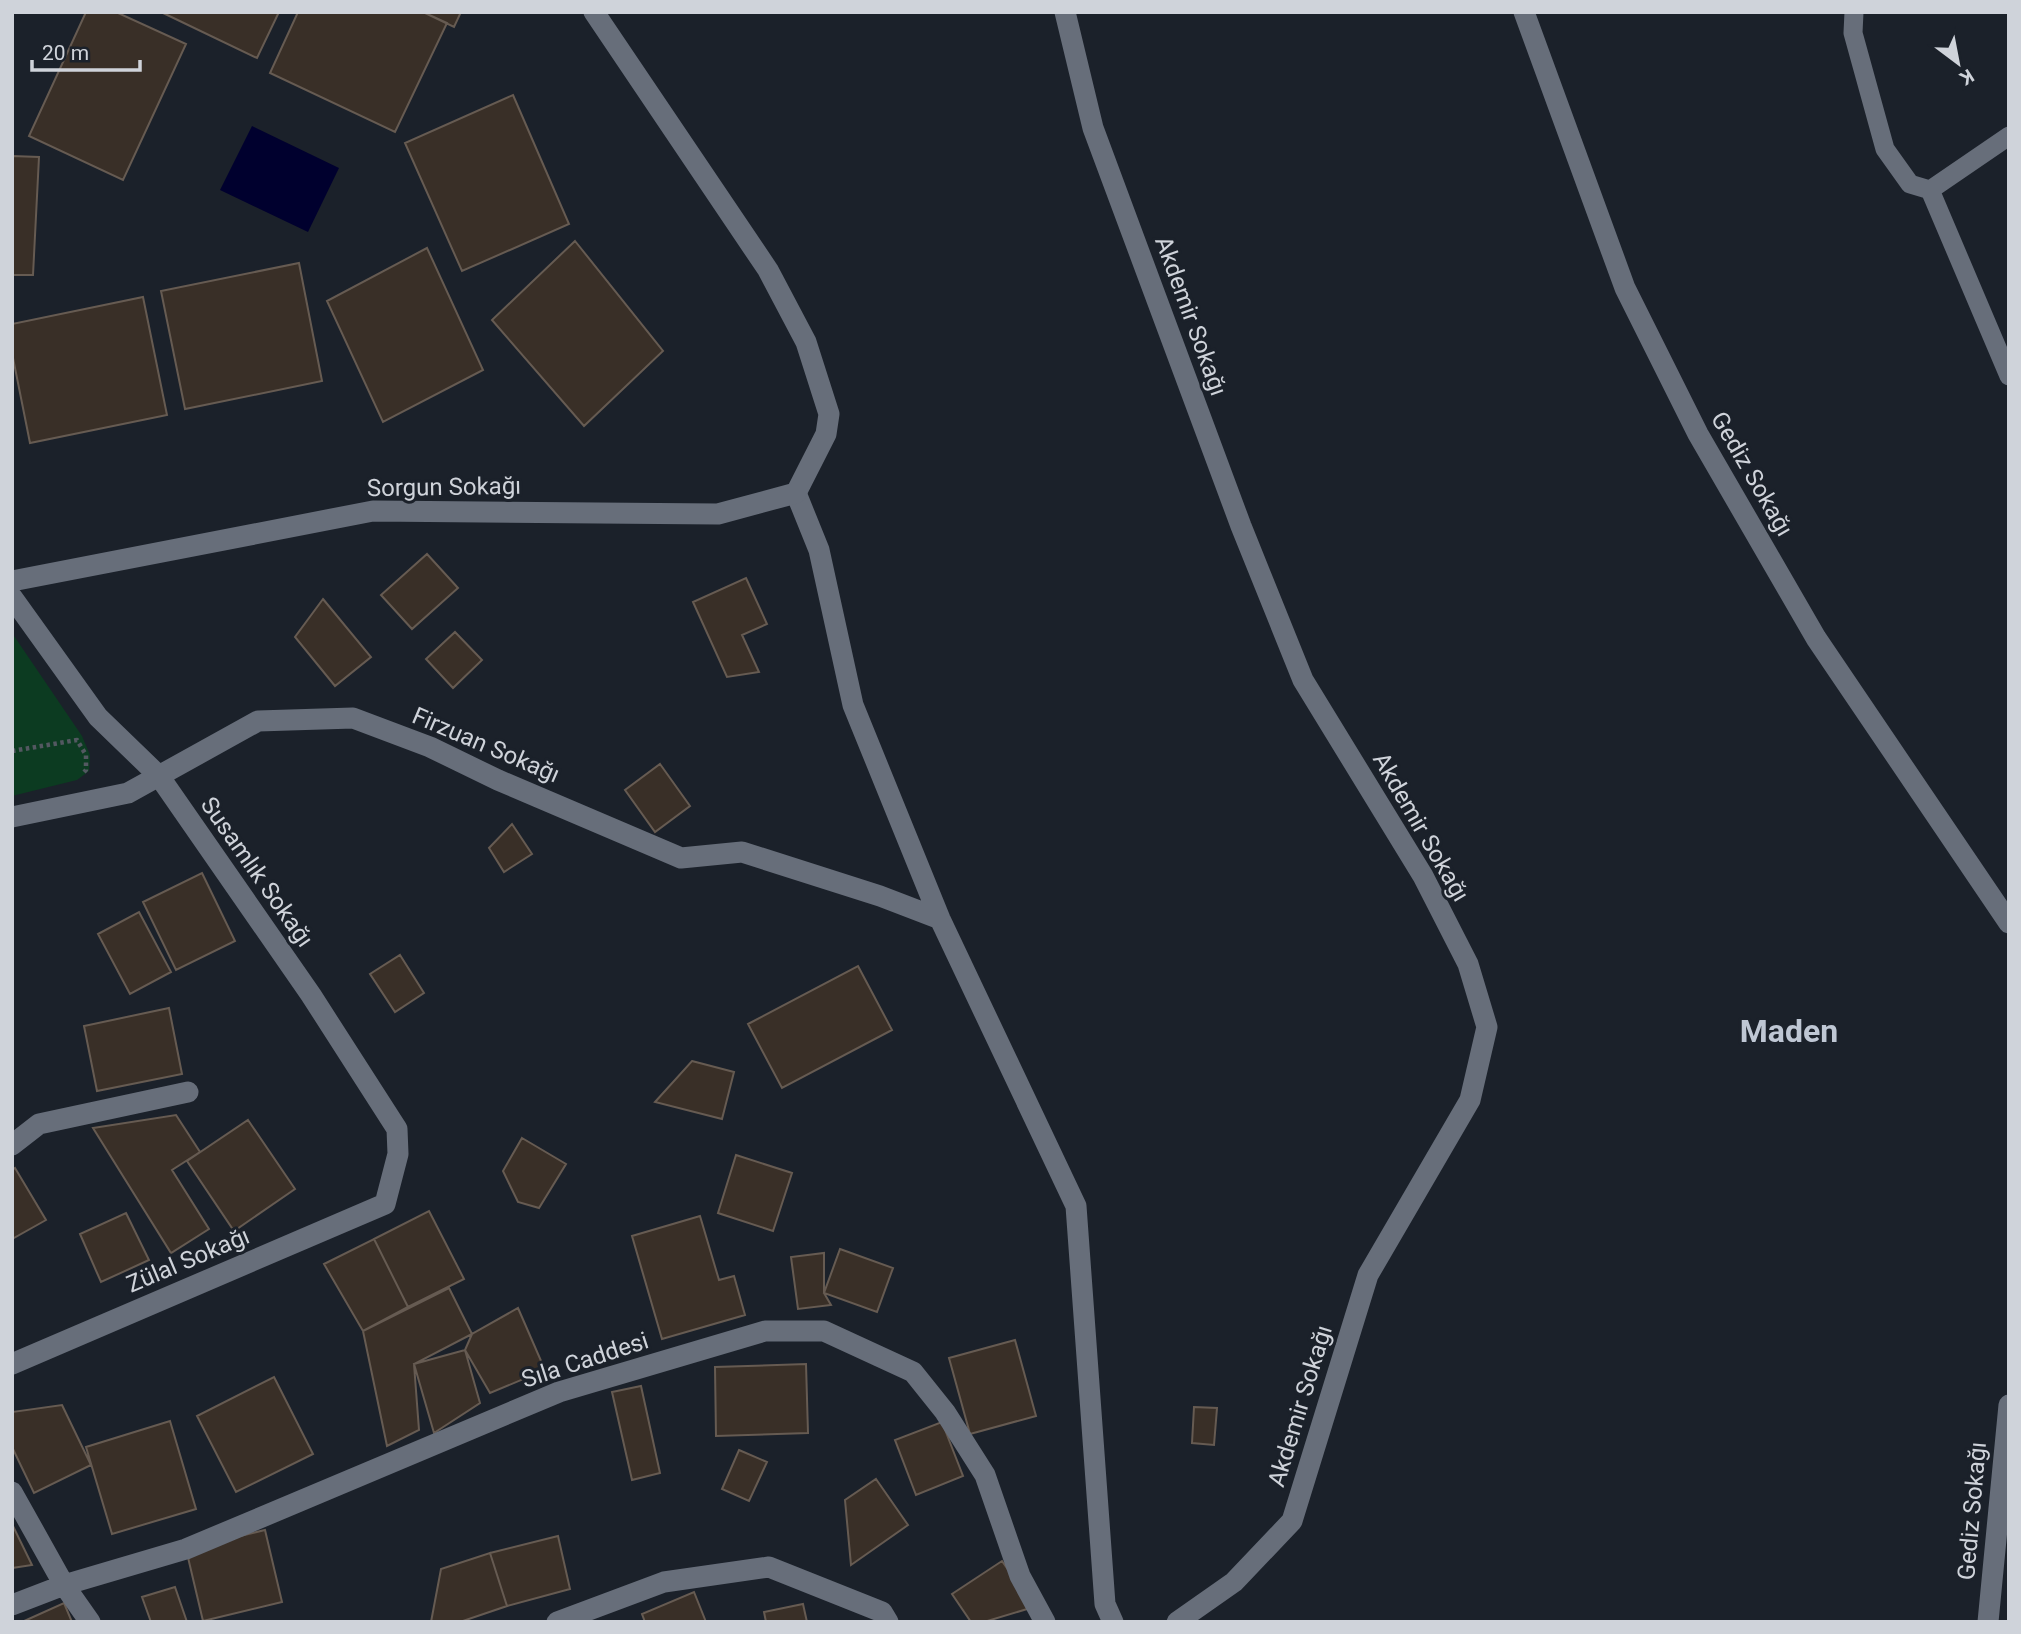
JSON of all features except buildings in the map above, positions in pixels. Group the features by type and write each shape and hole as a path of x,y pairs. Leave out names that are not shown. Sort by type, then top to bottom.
{"street":[{"path":"594,12 768,270 806,342 826,397 830,414 826,434 796,493 819,550 853,705 940,919 1076,1206 1105,1604 1113,1622"},
{"name":"Akdemir Sokağı","path":"1065,12 1093,128 1241,526 1303,680 1423,876 1468,964 1487,1027 1470,1100 1368,1275 1292,1521 1234,1582 1177,1622"},
{"name":"Gediz Sokağı","path":"1524,12 1625,288 1698,433 1816,639 2009,923"},
{"name":"Sorgun Sokağı","path":"12,581 373,511 718,513 796,493"},
{"name":"Susamlık Sokağı","path":"12,597 97,717 159,776 311,995 397,1129 398,1154 385,1204"},
{"name":"Firzuan Sokağı","path":"12,817 128,793 258,721 353,718 430,747 498,780 681,858 742,852 880,896 940,919"},
{"path":"12,1144 39,1124 188,1092"},
{"name":"Zülal Sokağı","path":"12,1364 385,1204"},
{"name":"Sıla Caddesi","path":"12,1605 64,1585 186,1549 559,1392 765,1331 824,1331 912,1372 944,1412 985,1475 1020,1576 1045,1622"},
{"name":"Gediz Sokağı","path":"1988,1622 2009,1405"},
{"path":"12,1492 64,1585 90,1622"},
{"path":"557,1622 613,1612 664,1582 769,1567 882,1612 888,1622"}],"lane":[{"path":"1854,12 1853,33 1885,149 1910,184 1930,190"},
{"path":"1930,190 2009,135"},
{"path":"1930,190 2009,376"}],"path":[{"path":"12,751 77,740 86,755 86,770 81,774"}],"green space":[{"path":"12,633 82,736 90,755 89,771 77,780 12,796"}],"water":[{"path":"252,126 339,168 308,232 220,190"}],"district":[{"name":"Maden","path":"1789,1031"}]}
